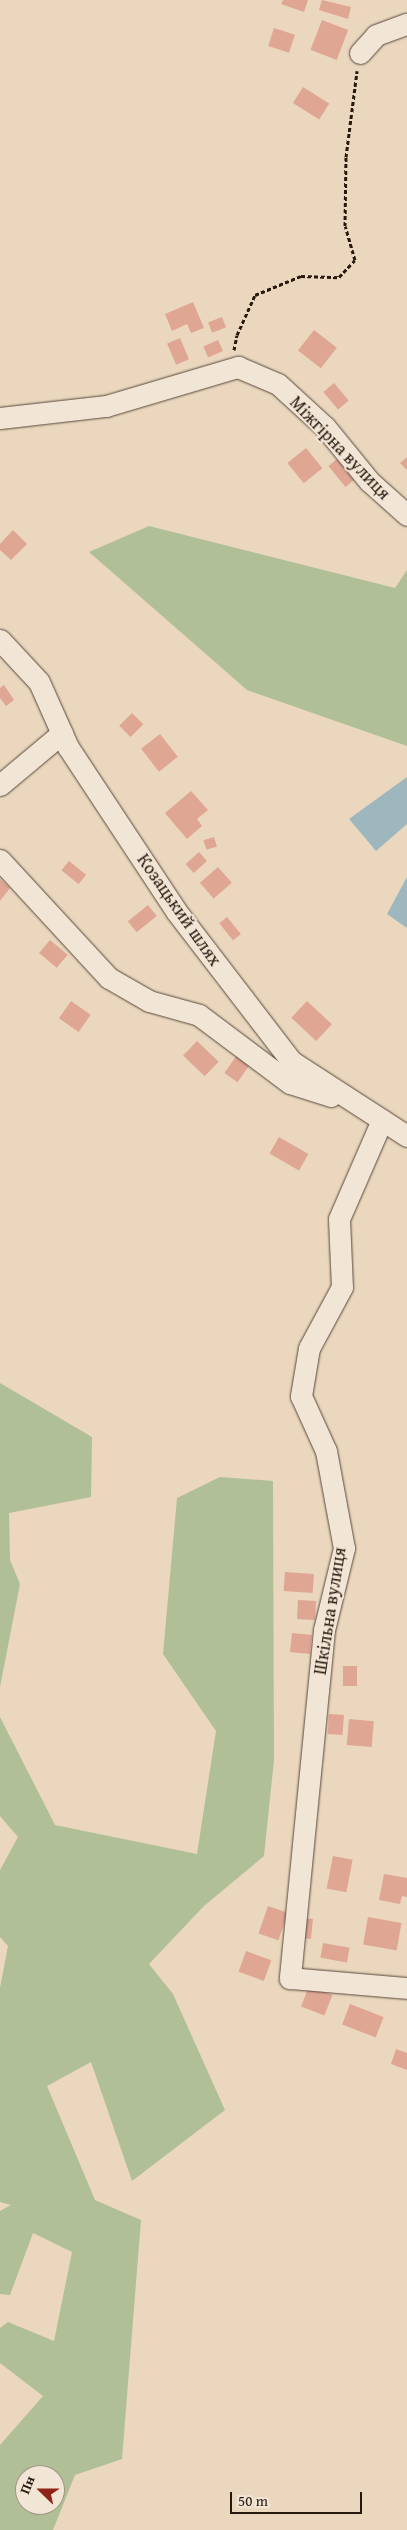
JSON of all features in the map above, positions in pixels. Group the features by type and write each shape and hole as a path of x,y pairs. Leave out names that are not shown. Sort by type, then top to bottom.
{"street":[{"path":"360,54 376,35 407,24"},
{"name":"Міжгірна вулиця","path":"0,418 106,406 238,367 278,384 325,428 369,481 407,515"},
{"name":"Козацький шлях","path":"0,640 39,682 62,733 176,910 291,1061 407,1136"},
{"path":"0,785 62,733"},
{"path":"0,860 109,978 149,1001 199,1015 290,1083 359,1104"},
{"name":"Шкільна вулиця","path":"382,1120 339,1219 342,1287 309,1348 301,1396 326,1451 344,1548 324,1630 290,1978 407,1988"}],"path":[{"path":"232,369 237,335 255,296 301,276 339,277 355,260 345,226 346,157 360,54"}],"green space":[{"path":"149,526 395,588 407,570 407,746 247,690 89,552"},
{"path":"0,1383 92,1437 91,1497 9,1513 10,1560 20,1584 0,1687"},
{"path":"220,1477 273,1481 274,1760 264,1856 204,1906 149,1964 173,1994 225,2110 132,2181 91,2062 47,2086 95,2200 141,2220 122,2459 75,2475 65,2500 65,2465 15,2465 15,2515 59,2515 53,2530 0,2530 0,2445 43,2396 0,2363 0,2328 8,2322 54,2341 72,2252 33,2233 10,2295 0,2294 0,2211 11,2205 0,2202 0,1988 8,1946 0,1937 0,1870 18,1837 0,1816 0,1717 55,1825 197,1854 216,1731 163,1654 177,1498"}],"water":[{"path":"407,777 407,824 376,851 349,819"},
{"path":"407,877 407,928 387,914"}],"building":[{"path":"283,0 308,0 304,12 281,4"},
{"path":"322,0 351,7 348,19 319,10"},
{"path":"322,20 348,30 337,60 311,50"},
{"path":"274,28 295,35 289,53 268,46"},
{"path":"303,87 329,103 319,120 293,103"},
{"path":"193,302 204,328 191,333 187,324 172,331 165,314"},
{"path":"222,317 226,327 212,333 208,323"},
{"path":"314,330 337,348 321,368 298,350"},
{"path":"180,338 189,359 176,365 167,343"},
{"path":"218,340 223,351 208,357 203,347"},
{"path":"334,383 349,401 338,410 323,392"},
{"path":"306,448 322,468 304,483 287,463"},
{"path":"407,457 407,470 400,463"},
{"path":"337,459 354,480 345,487 328,466"},
{"path":"13,530 27,544 11,560 0,550 0,544"},
{"path":"4,685 14,700 6,706 0,698 0,688"},
{"path":"132,713 143,724 131,737 119,726"},
{"path":"160,734 178,757 159,772 141,749"},
{"path":"191,791 208,810 197,819 202,826 187,839 165,813"},
{"path":"214,837 217,847 206,850 203,840"},
{"path":"199,852 207,861 194,873 186,864"},
{"path":"69,861 86,875 79,884 61,870"},
{"path":"218,867 232,883 214,899 200,883"},
{"path":"0,879 10,888 0,901"},
{"path":"148,905 157,916 137,932 128,921"},
{"path":"227,917 241,934 233,940 219,923"},
{"path":"50,940 68,955 57,968 39,953"},
{"path":"71,1001 91,1015 79,1032 59,1018"},
{"path":"307,1001 332,1024 316,1041 291,1018"},
{"path":"197,1041 219,1062 205,1076 183,1055"},
{"path":"237,1055 250,1064 237,1082 224,1073"},
{"path":"279,1137 308,1154 299,1170 270,1153"},
{"path":"285,1572 314,1574 313,1593 284,1591"},
{"path":"298,1600 316,1601 315,1620 297,1619"},
{"path":"292,1633 312,1635 310,1654 290,1652"},
{"path":"343,1666 357,1666 357,1686 343,1686"},
{"path":"329,1714 344,1715 343,1735 328,1734"},
{"path":"349,1719 374,1721 372,1747 347,1745"},
{"path":"333,1856 353,1860 346,1892 327,1888"},
{"path":"384,1874 407,1878 407,1897 402,1896 400,1904 379,1900"},
{"path":"268,1906 288,1913 278,1940 259,1933"},
{"path":"368,1917 401,1923 397,1950 363,1945"},
{"path":"303,1918 313,1919 311,1939 301,1938"},
{"path":"323,1943 350,1948 347,1962 320,1958"},
{"path":"246,1951 271,1960 264,1981 238,1972"},
{"path":"309,1986 332,1995 324,2015 301,2007"},
{"path":"350,2004 384,2017 376,2037 342,2025"},
{"path":"396,2049 407,2053 407,2070 391,2064"}]}
